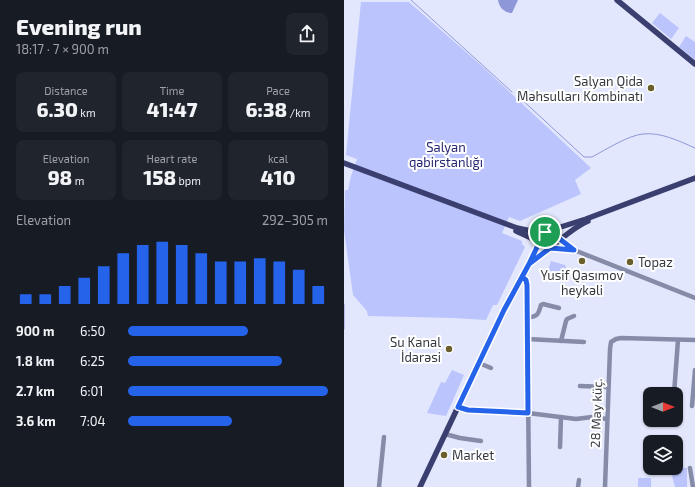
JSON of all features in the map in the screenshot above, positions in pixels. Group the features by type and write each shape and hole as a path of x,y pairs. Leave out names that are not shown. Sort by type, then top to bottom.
{"main road":[{"path":"617,0 695,64"},
{"path":"344,163 517,228 531,231 550,232 555,238 555,243 552,247 547,249 542,247 529,236 517,231 344,166"},
{"path":"420,487 479,363 539,243 540,235 695,178"},
{"path":"529,264 572,230 582,224 695,181"}],"street":[{"path":"552,233 574,250"},
{"path":"552,247 574,250 695,298"},
{"path":"522,277 527,282 529,487"},
{"path":"527,318 536,316 542,304 559,308"},
{"path":"561,341 566,321 574,316"},
{"name":"28 May küç.","path":"605,487 610,344 613,340 621,338 678,340"},
{"path":"527,339 584,342"},
{"path":"675,387 678,340 695,340"},
{"path":"479,363 491,368"},
{"path":"692,406 695,370"},
{"path":"580,386 608,387"},
{"path":"458,407 468,410 528,413 576,419 592,417 607,418"},
{"path":"560,447 561,417"},
{"path":"445,434 481,441"},
{"path":"379,487 384,436"},
{"path":"690,468 693,487"},
{"path":"578,487 579,480"}],"green space":[{"name":"Salyan qəbirstanlığı","path":"361,2 409,2 483,67 591,168 575,180 581,194 520,221 509,217 502,233 522,241 522,244 525,247 497,305 493,305 486,320 368,316 367,311 353,295 344,230 345,190 348,190 357,159 346,155"},
{"path":"660,13 679,28 671,39 652,23"},
{"path":"686,36 695,42 695,60 679,47"},
{"path":"551,261 565,265 566,267 561,278 547,274"},
{"path":"452,370 464,375 446,416 427,413 441,382 445,383"},
{"path":"683,468 687,468 687,487 675,487 672,475 683,475"},
{"path":"638,478 651,478 651,487 638,487"}],"shaded area":[{"path":"498,0 518,0 512,13 502,9"}],"waterway":[{"path":"411,0 512,92"},
{"path":"519,97 584,157 592,157 624,140 643,134 656,134 695,148"},
{"path":"344,304 344,329"}],"place":[{"name":"Salyan Qida Məhsulları Kombinatı","path":"651,88"},
{"name":"Yusif Qasımov heykəli","path":"582,261"},
{"name":"Topaz","path":"630,262"},
{"name":"Su Kanal İdarəsi","path":"449,349"},
{"name":"Market","path":"444,455"}],"route":[{"path":"545,232 539,237 539,243 529,264 504,310 458,407 468,410 528,413 527,282 522,277 529,264 550,248 574,250 552,233 545,232"}]}
